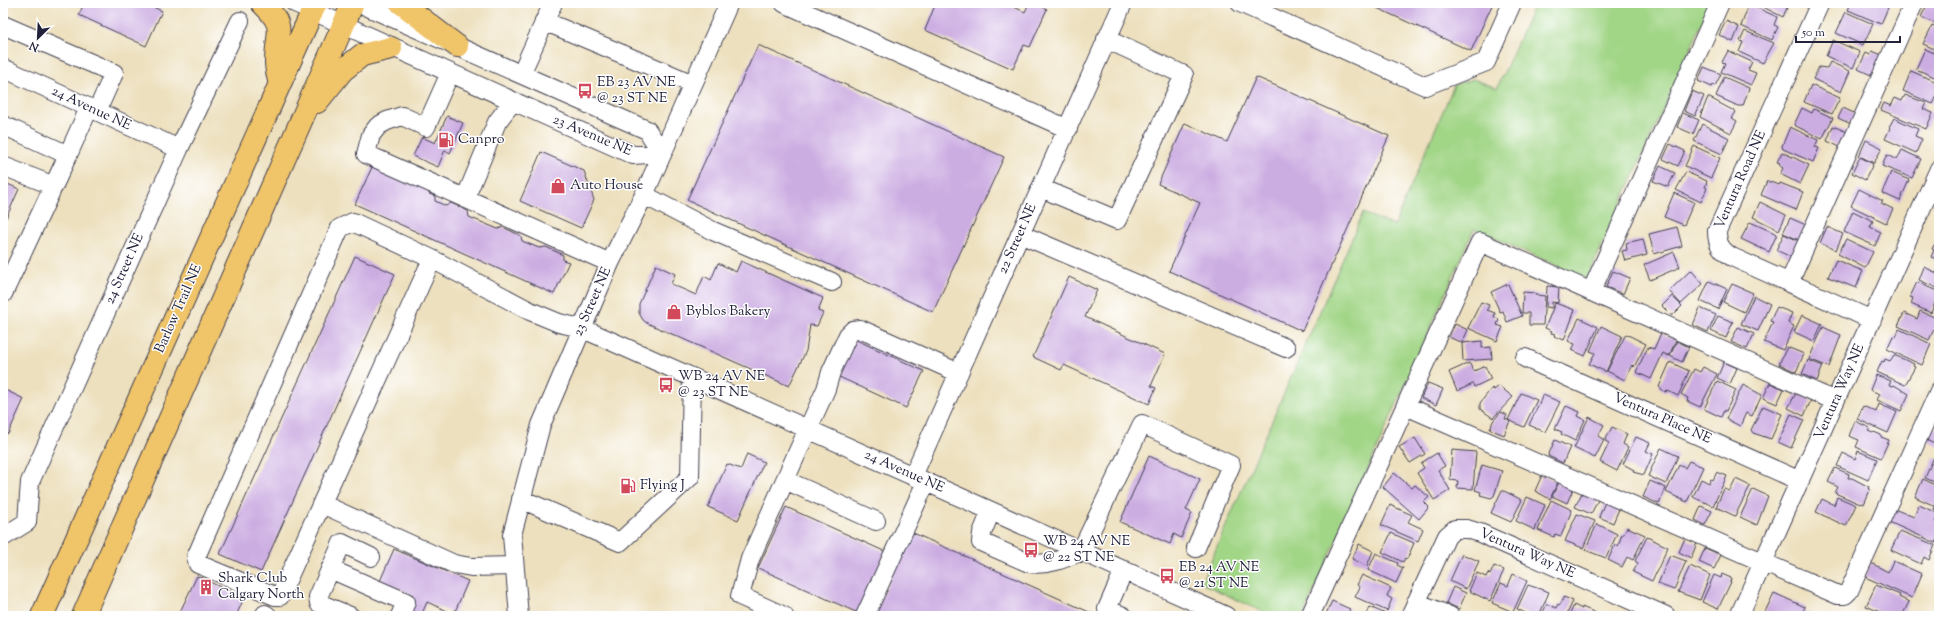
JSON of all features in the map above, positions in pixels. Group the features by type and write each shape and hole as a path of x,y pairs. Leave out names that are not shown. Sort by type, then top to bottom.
{"main road":[{"path":"262,3 278,21 280,31 276,63 279,85"},
{"path":"83,616 352,3"},
{"path":"401,3 457,46"},
{"name":"Barlow Trail NE","path":"43,612 279,85 308,6"},
{"path":"299,125 343,70 362,55 391,48"}],"street":[{"name":"23 Avenue NE","path":"308,6 391,48 634,155 662,153 647,130 359,3"},
{"path":"521,74 553,3"},
{"name":"23 Street NE","path":"519,616 512,535 541,425 581,328 610,263 644,195 729,3"},
{"path":"784,3 1068,129"},
{"name":"22 Street NE","path":"865,616 920,479 959,374 1123,3"},
{"path":"1240,3 1425,86 1486,62 1512,3"},
{"path":"1591,292 1720,3"},
{"name":"Ventura Road NE","path":"1820,3 1717,231 1718,244 1724,252 1788,283 1872,320"},
{"path":"1788,283 1914,3"},
{"name":"24 Street NE","path":"3,537 27,522 30,482 179,149 240,21"},
{"path":"544,21 692,84"},
{"path":"3,25 114,73 68,155 3,294"},
{"path":"1041,188 1117,220 1184,75 1106,39"},
{"name":"24 Avenue NE","path":"3,68 179,149"},
{"path":"450,73 426,127 402,116 387,121 378,126 370,135 366,154 610,263"},
{"path":"465,199 497,122 513,101"},
{"path":"3,125 68,155"},
{"path":"3,166 54,186"},
{"name":"Ventura Way NE","path":"1739,616 1939,169"},
{"path":"644,195 714,231 832,282"},
{"name":"24 Avenue NE","path":"322,504 280,596 275,596 198,564 196,557 340,228 353,222 432,259 530,311 559,323 581,328 1226,616"},
{"path":"1020,234 1286,348"},
{"path":"1310,616 1480,242 1835,401"},
{"path":"432,259 322,504 454,564 471,567 514,566"},
{"path":"784,616 740,596 750,558 826,389 831,372 853,330 860,329 959,374"},
{"name":"Ventura Place NE","path":"1525,358 1800,481"},
{"path":"521,500 620,542 690,478 692,378"},
{"path":"1406,406 1763,563 1838,595 1845,596 1850,591 1939,391"},
{"path":"992,511 982,533 981,542 1029,563 1036,564 1062,560 1081,551 1142,424 1231,465 1196,548"},
{"path":"785,480 876,521"},
{"name":"Ventura Way NE","path":"1413,609 1447,536 1455,529 1467,529 1480,533 1666,616"},
{"path":"350,616 319,603 318,597 342,543 371,557"},
{"path":"330,569 406,602 400,616"},
{"path":"1123,616 1107,609 1124,570"},
{"path":"1413,609 1450,616"},
{"path":"264,616 265,614 268,616"}],"green space":[{"path":"1535,3 1711,3 1587,279 1474,229 1303,616 1272,616 1201,583 1363,213 1394,226 1454,85 1473,79 1497,88"}],"building":[{"path":"84,3 144,3 162,11 146,46 79,15"},
{"path":"936,3 1005,3 1025,12 1029,3 1034,3 1047,9 1030,47 1024,45 1013,69 925,30"},
{"path":"1366,3 1493,3 1471,51"},
{"path":"1755,3 1789,3 1783,17"},
{"path":"1851,3 1890,3 1881,24 1848,10"},
{"path":"1928,3 1939,6 1939,25 1921,17"},
{"path":"1749,4 1777,17 1774,25 1778,27 1772,40 1741,26"},
{"path":"1846,12 1873,24 1863,45 1836,33"},
{"path":"1726,21 1739,27 1733,42 1719,35"},
{"path":"1932,26 1939,29 1939,51 1923,44"},
{"path":"1745,31 1774,43 1763,63 1739,52 1743,42 1740,41"},
{"path":"1833,40 1860,52 1853,68 1826,56"},
{"path":"758,45 1004,157 933,312 687,200"},
{"path":"1925,49 1939,55 1939,79 1916,69"},
{"path":"1728,51 1752,62 1748,70 1756,73 1751,85 1721,72 1725,63 1722,62"},
{"path":"1872,51 1882,55 1873,76 1858,69 1866,53 1870,55"},
{"path":"1830,62 1850,71 1841,92 1813,79 1819,67 1827,68"},
{"path":"1704,67 1721,74 1715,86 1713,85 1712,87 1698,81"},
{"path":"1911,71 1939,83 1939,95 1938,94 1933,104 1903,91"},
{"path":"1256,77 1389,136 1302,331 1169,271 1200,203 1158,184 1185,123 1227,142"},
{"path":"1724,77 1749,88 1743,106 1738,106 1716,96"},
{"path":"1811,85 1840,98 1832,114 1804,102"},
{"path":"1692,91 1704,96 1695,116 1684,111"},
{"path":"1905,95 1926,103 1923,109 1933,113 1926,129 1881,110 1884,103 1891,106 1895,98 1902,101"},
{"path":"1708,97 1736,112 1732,118 1737,121 1731,133 1700,117"},
{"path":"1802,108 1812,113 1814,109 1833,118 1822,139 1794,125"},
{"path":"1843,108 1856,114 1851,124 1838,118"},
{"path":"1683,113 1699,120 1693,134 1677,127"},
{"name":"Canpro","path":"447,116 463,123 450,153 445,150 438,167 413,156 422,137 435,143"},
{"path":"1894,118 1918,129 1915,136 1922,139 1916,153 1885,139"},
{"path":"1702,124 1729,138 1722,154 1694,141"},
{"path":"1833,126 1847,132 1840,147 1827,141"},
{"path":"1790,127 1818,140 1815,147 1819,148 1813,162 1783,149 1782,146"},
{"path":"1866,140 1882,148 1874,163 1859,156"},
{"path":"1670,144 1685,151 1678,166 1663,159"},
{"path":"1694,146 1720,158 1711,178 1685,166"},
{"path":"1902,150 1921,159 1912,178 1882,166 1887,155 1897,160"},
{"name":"Auto House","path":"541,152 584,171 594,200 581,228 520,201"},
{"path":"1782,152 1809,165 1800,184 1780,174 1783,168 1779,165 1780,163 1777,162"},
{"path":"1860,157 1873,164 1865,180 1852,173"},
{"path":"373,165 427,189 429,194 435,196 435,201 446,206 451,203 468,211 469,217 498,229 503,227 521,236 522,241 539,248 546,247 563,255 563,260 569,262 554,294 355,204"},
{"path":"1660,166 1675,173 1668,187 1653,181"},
{"path":"1686,172 1707,181 1705,187 1707,188 1701,202 1676,190"},
{"path":"1891,172 1909,180 1900,201 1882,193"},
{"path":"1767,181 1779,185 1780,183 1803,192 1796,210 1761,195"},
{"path":"3,182 19,189 3,225"},
{"path":"1859,189 1883,201 1881,203 1893,209 1886,223 1851,206"},
{"path":"1674,193 1694,202 1684,225 1664,217"},
{"path":"1760,202 1786,215 1779,230 1753,217"},
{"path":"1853,211 1873,221 1870,227 1881,232 1875,246 1844,232"},
{"path":"1790,218 1806,225 1799,240 1783,233"},
{"path":"1750,222 1777,234 1769,252 1741,239"},
{"path":"1677,227 1682,246 1654,254 1649,234"},
{"path":"1827,227 1843,234 1836,250 1820,243"},
{"path":"1784,234 1799,241 1791,257 1776,250"},
{"path":"1643,239 1647,255 1625,261 1622,251 1627,250 1626,243"},
{"path":"1846,239 1873,252 1865,268 1838,254"},
{"path":"1939,239 1939,260 1931,257 1934,250 1932,249 1934,245 1936,246 1935,244"},
{"path":"1674,252 1680,267 1650,280 1644,265"},
{"path":"355,256 395,274 261,572 220,554"},
{"path":"1836,260 1863,271 1856,288 1828,277"},
{"path":"741,261 823,298 818,311 823,313 817,326 810,325 806,351 789,386 647,323 643,320 639,313 639,304 656,265 675,274 671,284 696,295 704,276 711,280 718,263 736,272"},
{"path":"1924,267 1939,274 1939,289 1919,280"},
{"path":"1691,270 1703,284 1681,304 1669,291"},
{"path":"1613,271 1630,278 1623,294 1606,287"},
{"path":"1069,277 1097,290 1085,317 1165,354 1151,386 1156,388 1149,404 1064,365 1061,370 1033,357"},
{"path":"1709,281 1727,289 1718,309 1700,301"},
{"path":"1917,282 1939,292 1931,313 1911,304 1913,298 1910,297"},
{"path":"1508,284 1522,316 1507,322 1503,311 1500,312 1491,292"},
{"path":"1732,284 1753,293 1744,312 1723,302"},
{"path":"1547,286 1559,287 1558,303 1552,302 1552,308 1546,307"},
{"path":"1523,292 1545,296 1543,325 1529,325 1529,313 1522,313"},
{"path":"1672,296 1682,306 1672,316 1662,306"},
{"path":"1754,296 1770,304 1758,331 1741,324"},
{"path":"1481,302 1489,305 1487,310 1495,313 1494,317 1499,319 1497,325 1503,327 1497,341 1468,328"},
{"path":"1555,303 1575,310 1564,340 1554,336 1555,334 1551,333 1552,331 1545,328"},
{"path":"1777,307 1792,313 1788,323 1794,326 1783,350 1764,342 1773,322 1770,321"},
{"path":"1700,308 1716,315 1708,332 1693,325"},
{"path":"1920,311 1939,319 1929,340 1898,326 1904,313 1917,319"},
{"path":"1802,315 1822,324 1814,341 1794,332"},
{"path":"1718,316 1733,322 1726,338 1711,331"},
{"path":"1579,318 1598,327 1585,356 1572,350 1575,344 1568,341"},
{"path":"1455,324 1468,330 1462,343 1449,337"},
{"path":"1601,326 1622,336 1606,372 1589,364 1595,353 1590,351"},
{"path":"1738,327 1754,334 1747,349 1731,342"},
{"path":"1823,327 1841,335 1829,367 1809,359"},
{"path":"1899,329 1931,344 1922,365 1887,349 1893,336 1896,337"},
{"path":"1661,333 1676,340 1669,356 1663,353 1651,379 1636,372 1648,347 1654,349"},
{"path":"1626,334 1646,344 1634,367 1632,365 1625,380 1607,371"},
{"path":"852,338 924,371 906,408 835,375"},
{"path":"1482,341 1482,348 1491,347 1492,359 1463,361 1462,343"},
{"path":"1677,341 1689,347 1682,362 1670,356"},
{"path":"1787,347 1804,354 1796,372 1779,364"},
{"path":"1894,355 1914,364 1913,366 1915,367 1905,385 1877,372 1882,361 1884,362 1885,359 1890,361"},
{"path":"1808,360 1823,366 1817,381 1802,374"},
{"path":"1670,362 1689,371 1678,396 1668,391 1665,392 1659,387"},
{"path":"1724,362 1737,368 1730,384 1717,378"},
{"path":"1469,363 1474,371 1485,366 1491,379 1474,387 1473,384 1457,391 1449,372"},
{"path":"1703,367 1717,374 1700,407 1687,401 1688,398 1681,394 1694,369 1700,372"},
{"path":"1876,375 1891,381 1889,385 1894,385 1909,394 1901,411 1877,400 1880,394 1870,390"},
{"path":"1717,381 1736,390 1726,411 1724,410 1721,417 1704,409"},
{"path":"1428,383 1443,389 1436,405 1421,398"},
{"path":"1770,383 1784,389 1777,404 1763,398"},
{"path":"1743,385 1762,395 1752,416 1746,413 1740,426 1726,419"},
{"path":"1499,386 1513,397 1493,418 1480,409 1480,403 1492,388 1494,390"},
{"path":"3,389 24,399 8,434 3,431"},
{"path":"1521,393 1537,400 1524,427 1508,420"},
{"path":"1796,393 1811,400 1804,416 1788,408"},
{"path":"1543,395 1560,402 1545,432 1529,425"},
{"path":"1879,404 1897,412 1888,433 1857,419 1863,406 1876,412"},
{"path":"1566,406 1580,412 1578,416 1585,420 1575,441 1561,434 1562,432 1555,429"},
{"path":"1763,406 1782,414 1771,439 1753,433 1751,430"},
{"path":"1501,412 1507,415 1505,419 1510,421 1504,435 1490,429 1493,421"},
{"path":"1791,414 1804,420 1791,448 1778,442"},
{"path":"1589,417 1604,425 1598,436 1604,440 1595,458 1574,448"},
{"path":"1855,421 1870,428 1868,431 1881,435 1881,437 1889,440 1881,458 1856,447 1859,440 1849,436"},
{"path":"1612,427 1627,434 1623,444 1628,447 1617,471 1600,462 1609,443 1605,441"},
{"path":"1932,427 1939,430 1939,446 1926,440"},
{"path":"1636,437 1650,443 1646,451 1653,454 1644,475 1633,472 1634,470 1623,464"},
{"path":"1415,438 1425,454 1410,463 1399,447"},
{"path":"1555,440 1570,447 1563,463 1548,456"},
{"path":"1661,448 1678,456 1666,484 1648,476"},
{"path":"1452,450 1476,452 1473,489 1457,488 1458,481 1450,480"},
{"path":"1858,451 1877,459 1868,480 1837,466 1843,453 1855,459"},
{"path":"1437,453 1445,466 1438,470 1450,490 1434,500 1417,473 1424,468 1421,463"},
{"path":"747,454 764,462 738,520 708,507 727,464 741,469"},
{"path":"1149,456 1200,479 1186,510 1192,513 1181,538 1174,534 1170,544 1120,522"},
{"path":"1934,457 1939,459 1939,484 1925,478"},
{"path":"1689,461 1703,467 1687,502 1666,492 1679,465 1685,468"},
{"path":"1482,465 1502,471 1494,496 1491,498 1480,495 1481,492 1475,490"},
{"path":"1835,468 1849,474 1848,478 1852,478 1869,487 1868,489 1870,490 1864,504 1860,504 1835,493 1838,487 1828,482"},
{"path":"1717,472 1727,476 1713,506 1693,497 1701,479 1709,483 1711,479 1713,480"},
{"path":"1394,473 1412,488 1415,485 1429,497 1424,502 1429,507 1419,519 1383,487"},
{"path":"1542,475 1558,482 1550,499 1535,491"},
{"path":"1736,479 1750,486 1735,516 1716,507 1724,489 1730,491"},
{"path":"1923,479 1939,487 1939,512 1934,510 1935,506 1915,497"},
{"path":"1650,481 1666,488 1659,504 1643,497"},
{"path":"1559,482 1573,489 1567,503 1552,496"},
{"path":"1753,489 1768,496 1757,525 1740,517"},
{"path":"1502,490 1522,500 1511,522 1491,513"},
{"path":"1582,493 1598,500 1591,514 1575,507"},
{"path":"1527,497 1545,505 1535,530 1516,521"},
{"path":"1837,497 1856,505 1846,526 1816,512 1822,499 1834,505"},
{"path":"1551,500 1572,510 1561,536 1555,534 1554,537 1538,530"},
{"path":"1605,502 1619,509 1613,523 1599,517"},
{"path":"1390,505 1412,515 1408,522 1423,529 1418,541 1381,525"},
{"path":"1919,505 1939,514 1935,522 1939,523 1939,537 1936,543 1889,522 1894,509 1914,517"},
{"path":"1701,506 1712,511 1705,525 1695,520"},
{"path":"786,507 886,552 858,613 758,568"},
{"path":"1577,514 1595,521 1583,548 1565,541"},
{"path":"1597,524 1617,534 1606,558 1585,550"},
{"path":"1627,527 1645,535 1633,560 1627,557 1622,567 1608,560 1615,545 1618,546 1622,534 1624,534"},
{"path":"1900,531 1935,545 1929,560 1924,557 1921,564 1891,550"},
{"path":"911,532 1098,616 874,616"},
{"path":"1391,533 1414,543 1407,559 1405,558 1403,562 1382,552"},
{"path":"1647,537 1668,547 1652,581 1633,572 1638,563 1635,561"},
{"path":"1685,538 1697,543 1691,558 1679,552"},
{"path":"1359,544 1373,551 1367,566 1352,559"},
{"path":"1705,548 1721,555 1714,569 1699,562"},
{"path":"394,549 468,581 454,614 427,602 421,616 404,616 413,595 380,581"},
{"path":"1376,553 1398,563 1397,565 1403,568 1396,583 1368,570"},
{"path":"1462,554 1479,561 1466,589 1450,581"},
{"path":"1670,555 1686,561 1674,590 1658,584"},
{"path":"1893,561 1922,574 1912,598 1865,577 1871,563 1888,572"},
{"path":"1494,566 1504,570 1490,601 1469,591 1477,573 1486,577 1488,573 1490,575"},
{"path":"1690,566 1710,575 1700,600 1678,592"},
{"path":"1513,574 1527,581 1513,612 1492,603 1501,583 1508,586"},
{"path":"1722,574 1731,578 1731,582 1718,609 1702,602 1714,575 1721,578"},
{"path":"1362,575 1391,588 1387,596 1392,599 1387,611 1355,597 1360,587 1357,585"},
{"name":"Shark Club Calgary North","path":"197,576 244,598 236,616 178,616"},
{"path":"1528,585 1549,592 1539,616 1532,616 1517,609"},
{"path":"1876,585 1900,595 1899,597 1909,602 1902,616 1889,616 1866,606"},
{"path":"1453,587 1466,593 1459,609 1446,603"},
{"path":"1774,593 1805,607 1803,611 1815,616 1763,616"},
{"path":"1564,597 1573,601 1566,616 1541,616 1547,604 1556,608 1558,604 1560,605"},
{"path":"1332,601 1350,609 1347,616 1325,616"},
{"path":"1574,605 1596,613 1595,616 1569,616"},
{"path":"1370,607 1388,615 1388,616 1365,616"}],"place":[{"name":"EB 23 AV NE @ 23 ST NE","path":"585,91"},
{"name":"Canpro","path":"446,140"},
{"name":"Auto House","path":"558,186"},
{"name":"Byblos Bakery","path":"674,312"},
{"name":"WB 24 AV NE @ 23 ST NE","path":"666,385"},
{"name":"Flying J","path":"628,486"},
{"name":"WB 24 AV NE @ 22 ST NE","path":"1031,550"},
{"name":"EB 24 AV NE @ 21 ST NE","path":"1167,576"},
{"name":"Shark Club Calgary North","path":"206,587"}]}
